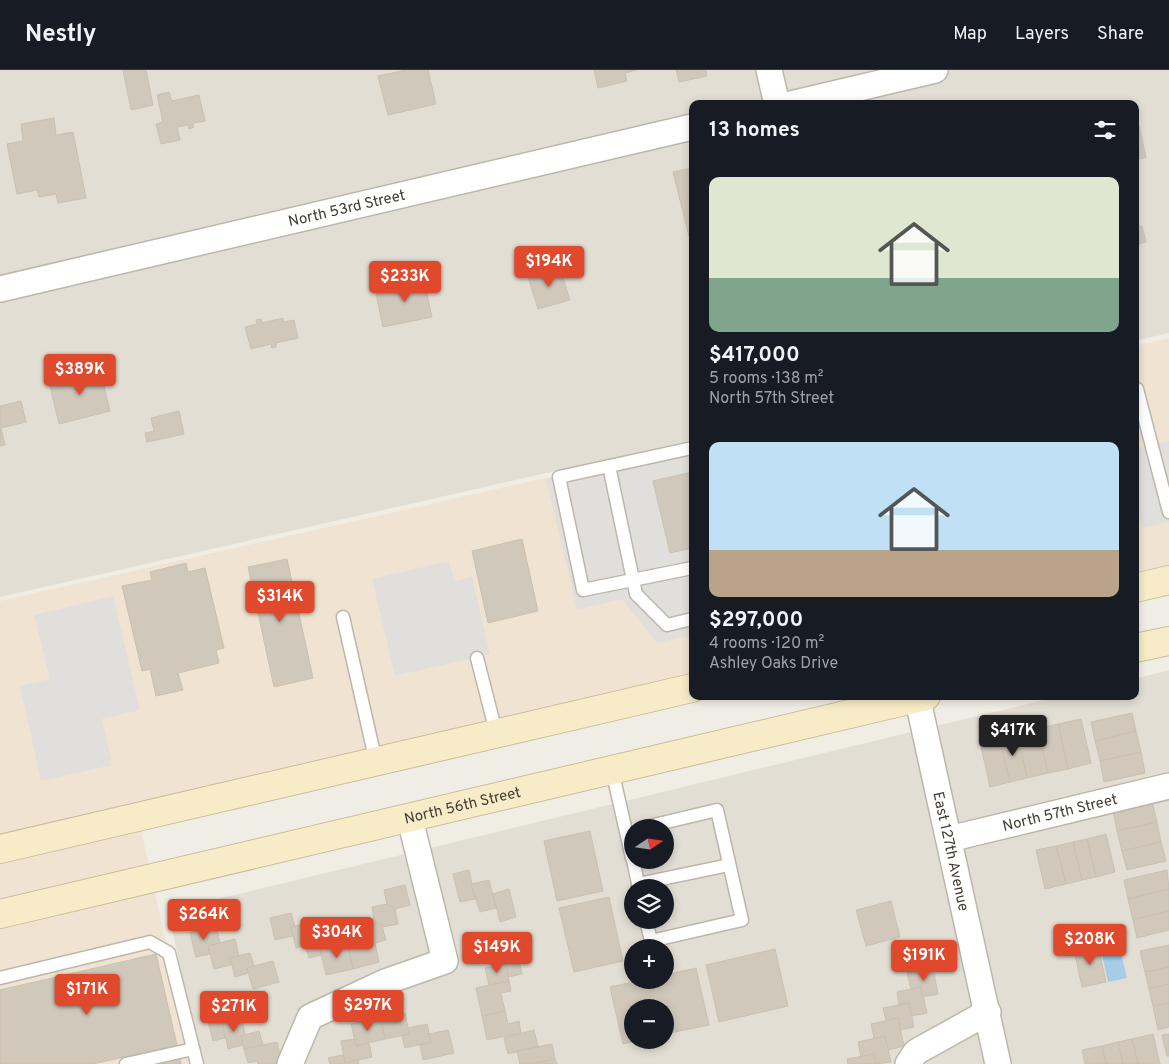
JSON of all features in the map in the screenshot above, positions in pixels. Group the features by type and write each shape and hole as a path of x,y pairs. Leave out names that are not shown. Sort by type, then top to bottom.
{"main road":[{"path":"1139,587 1169,580"},
{"path":"1139,647 1169,641"},
{"path":"0,849 376,762 496,732 689,689"},
{"name":"North 56th Street","path":"0,914 410,819 907,700"}],"street":[{"path":"769,70 776,100"},
{"path":"808,100 935,70"},
{"name":"North 53rd Street","path":"0,289 689,128"},
{"name":"East 127th Avenue","path":"921,700 998,1064"},
{"name":"North 57th Street","path":"949,839 1169,786"},
{"path":"290,1064 310,1017 384,982 445,961 410,819"},
{"path":"908,1064 916,1052 988,1012"}],"lane":[{"path":"1139,397 1169,512"},
{"path":"689,449 559,477 583,590 689,569"},
{"path":"609,466 636,594 667,625 689,620"},
{"path":"343,617 376,762"},
{"path":"477,658 496,732"},
{"path":"612,770 626,819"},
{"path":"648,929 651,941 742,920 717,810 674,820"},
{"path":"669,879 729,865"},
{"path":"0,978 150,942 170,953 197,1064"},
{"path":"126,1064 193,1049"}],"shaded area":[{"path":"0,70 1169,70 1169,333 1139,340 1139,100 689,100 689,441 0,597"},
{"path":"1169,338 1169,568 1139,575 1139,345"},
{"path":"1169,441 1169,522 1142,528 1139,515 1139,448"},
{"path":"689,446 689,682 137,812 193,1064 0,1064 0,601"},
{"path":"689,446 689,636 657,643 622,599 577,610 546,479"},
{"path":"449,561 454,581 472,577 490,654 395,676 372,579"},
{"path":"113,596 140,710 102,719 112,765 41,781 20,686 50,679 34,615"},
{"path":"1169,670 1169,1064 202,1064 168,911 1044,700 1139,700 1139,678"}],"water":[{"path":"1118,940 1127,978 1108,982 1100,945"}],"building":[{"path":"123,70 146,70 153,105 131,110"},
{"path":"406,70 428,70 436,104 388,115 378,76"},
{"path":"594,70 637,70 625,73 627,81 598,88"},
{"path":"676,70 706,70 707,76 679,82"},
{"path":"169,92 172,101 199,95 205,121 193,123 194,127 189,129 188,125 177,127 180,140 161,144 156,124 163,122 157,95"},
{"path":"54,118 56,135 73,132 86,198 58,203 56,194 39,197 37,190 17,194 7,144 23,141 21,124"},
{"path":"1139,126 1146,157 1139,159"},
{"path":"689,169 689,236 673,172"},
{"path":"1139,226 1142,226 1146,242 1139,244"},
{"path":"560,268 570,300 538,309 528,277"},
{"path":"423,276 432,317 383,327 376,294 399,289 398,282"},
{"path":"283,318 283,322 294,320 298,338 276,343 276,347 272,348 271,344 251,349 245,327 257,324 256,320 261,319 262,323"},
{"path":"100,369 110,411 59,424 49,382"},
{"path":"21,401 26,422 1,428 5,445 0,446 0,406"},
{"path":"179,411 184,434 147,442 145,433 154,431 151,418"},
{"path":"689,473 689,549 670,553 653,481"},
{"path":"522,539 538,611 488,623 472,551"},
{"path":"287,559 313,678 274,687 248,567"},
{"path":"186,563 188,572 205,568 224,648 216,650 219,663 178,673 183,690 156,696 150,669 142,671 122,586 152,580 150,572"},
{"path":"1132,713 1136,731 1095,741 1091,722"},
{"path":"1081,719 1091,763 1068,769 1058,724"},
{"path":"1058,724 1068,769 1048,773 1037,729"},
{"path":"1037,729 1048,773 1027,778 1017,733"},
{"path":"1136,731 1141,752 1100,761 1095,741"},
{"path":"1017,733 1027,778 1010,782 999,737"},
{"path":"999,737 1010,782 990,787 980,742"},
{"path":"1141,752 1145,773 1104,782 1100,761"},
{"path":"1152,801 1157,822 1117,831 1113,811"},
{"path":"1157,822 1161,842 1122,851 1117,831"},
{"path":"590,831 603,891 557,901 544,841"},
{"path":"1106,834 1115,872 1096,877 1087,839"},
{"path":"1087,839 1096,877 1082,880 1073,842"},
{"path":"1073,842 1082,880 1066,884 1056,846"},
{"path":"1161,842 1166,861 1127,870 1122,851"},
{"path":"1056,846 1066,884 1045,889 1036,850"},
{"path":"469,870 475,899 460,902 453,874"},
{"path":"1167,870 1169,889 1128,899 1124,880"},
{"path":"489,880 496,908 480,912 471,884"},
{"path":"405,885 410,905 395,909 387,905 384,890"},
{"path":"509,889 516,917 500,922 493,894"},
{"path":"1169,889 1169,911 1133,920 1128,899"},
{"path":"609,897 623,961 574,972 559,908"},
{"path":"891,901 900,937 866,946 856,910"},
{"path":"387,904 395,909 398,924 383,927 374,920 372,907"},
{"path":"1169,911 1169,930 1137,938 1133,920"},
{"path":"291,913 295,926 291,927 293,936 275,940 270,918"},
{"path":"374,920 382,926 386,940 375,943 379,962 353,969 347,942 362,939 359,923"},
{"path":"309,923 312,937 304,939 306,945 296,948 291,927"},
{"path":"216,926 220,943 208,946 210,954 196,957 190,933"},
{"path":"328,933 332,946 320,949 321,955 309,958 304,939"},
{"path":"235,939 239,956 230,958 231,965 214,969 208,946"},
{"path":"347,942 353,969 326,975 320,949"},
{"path":"1098,945 1106,982 1082,987 1074,950"},
{"path":"1169,945 1169,967 1145,972 1140,951"},
{"path":"516,947 522,974 508,977 506,964 498,966 495,951"},
{"path":"775,949 788,1006 719,1022 706,965"},
{"path":"250,953 254,966 247,968 248,973 235,977 230,958"},
{"path":"156,954 177,1045 93,1064 0,1064 0,990"},
{"path":"273,961 279,982 253,989 247,968"},
{"path":"506,964 509,981 489,985 485,968"},
{"path":"1169,967 1169,984 1149,989 1145,972"},
{"path":"696,968 709,1025 674,1032 674,999 624,999 623,1044 610,987 624,984 624,989 674,989 674,973"},
{"path":"933,969 938,994 923,997 921,987 911,989 907,973"},
{"path":"509,981 511,991 501,993 505,1011 482,1016 476,988"},
{"path":"1169,984 1169,1003 1153,1006 1149,989"},
{"path":"921,987 927,1013 912,1016 909,1003 899,1005 897,992"},
{"path":"909,1003 914,1027 900,1030 898,1018 886,1021 883,1008"},
{"path":"1169,1003 1169,1027 1158,1030 1153,1006"},
{"path":"223,1005 227,1023 222,1024 225,1038 213,1041 205,1009"},
{"path":"505,1011 508,1024 519,1021 521,1033 487,1040 482,1016"},
{"path":"405,1013 409,1034 385,1039 380,1018"},
{"path":"380,1018 385,1039 356,1046 351,1024"},
{"path":"898,1018 904,1046 888,1050 885,1036 874,1038 871,1024"},
{"path":"242,1019 245,1035 241,1036 243,1045 228,1049 223,1024"},
{"path":"427,1024 431,1042 405,1048 402,1036 409,1034 408,1028"},
{"path":"448,1030 454,1053 423,1060 420,1045 431,1042 429,1034"},
{"path":"534,1030 538,1047 508,1054 504,1038"},
{"path":"259,1031 263,1045 244,1049 241,1036"},
{"path":"1153,1034 1160,1064 1138,1064 1132,1039"},
{"path":"1169,1034 1169,1056 1167,1056 1162,1035"},
{"path":"885,1036 891,1062 876,1064 874,1054 861,1056 858,1042"},
{"path":"355,1039 356,1046 369,1043 372,1057 345,1063 341,1041"},
{"path":"1132,1039 1138,1064 1123,1064 1118,1042"},
{"path":"277,1042 282,1064 258,1064 257,1061 248,1063 244,1049"},
{"path":"1118,1042 1123,1064 1106,1064 1102,1046"},
{"path":"552,1044 555,1059 533,1064 520,1064 517,1051"},
{"path":"1102,1046 1106,1064 1085,1064 1082,1050"},
{"path":"874,1054 876,1064 848,1064 847,1059"},
{"path":"343,1055 345,1063 358,1060 359,1064 330,1064 328,1058"},
{"path":"180,1058 181,1064 155,1064"},
{"path":"555,1059 557,1064 536,1063 545,1061"}]}
